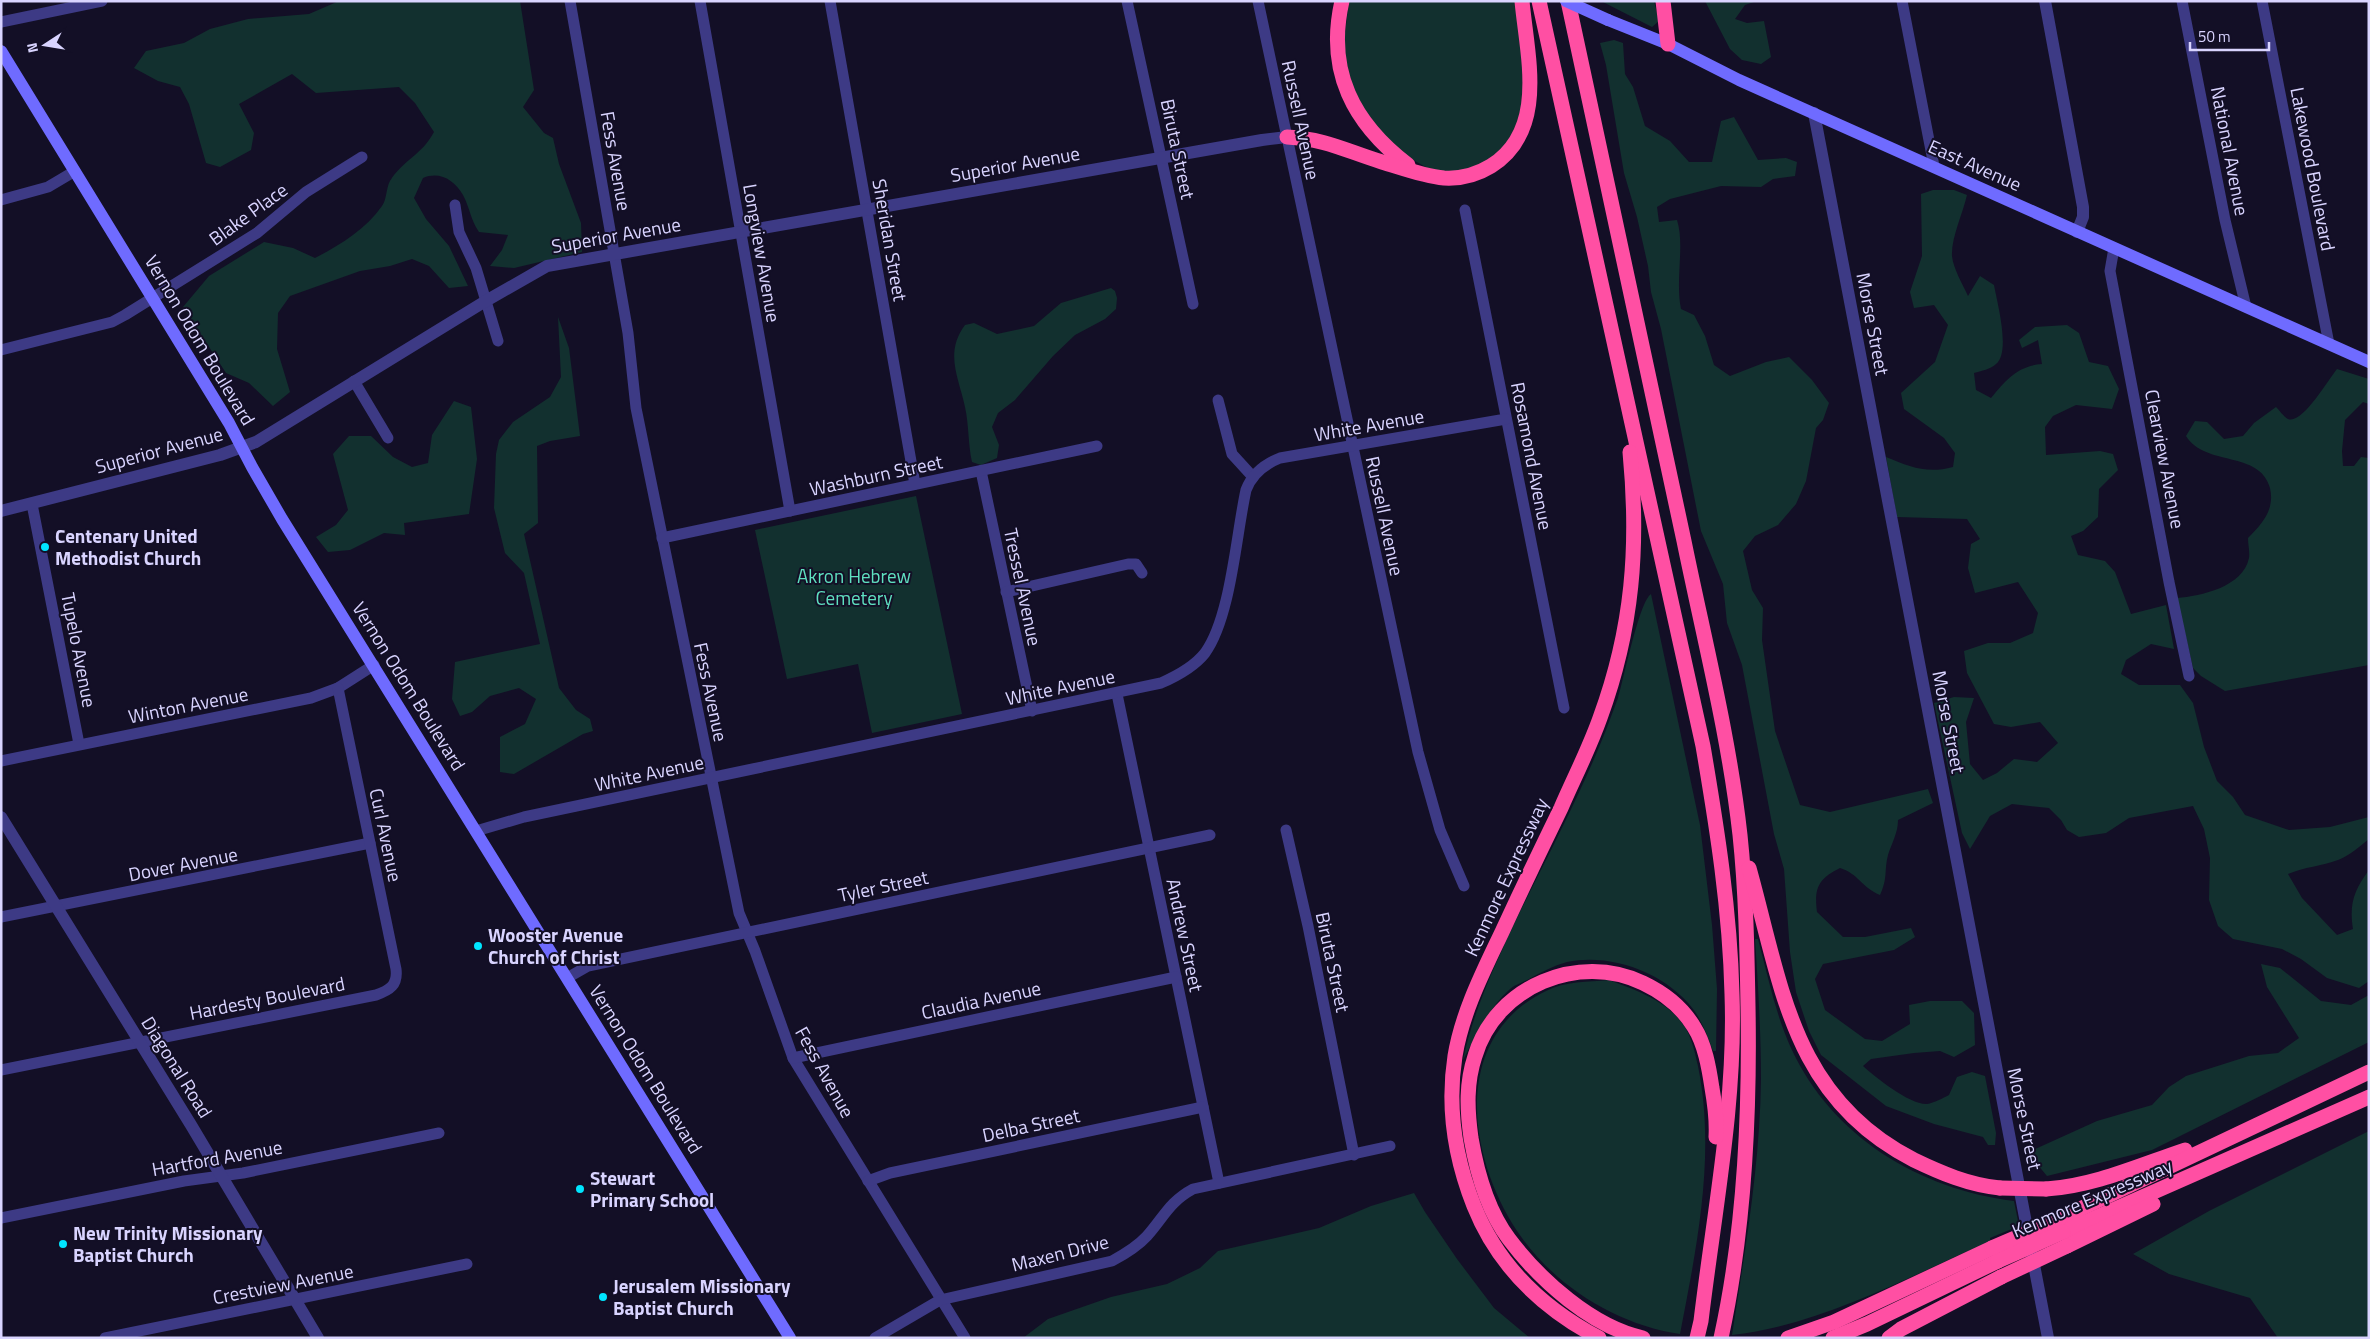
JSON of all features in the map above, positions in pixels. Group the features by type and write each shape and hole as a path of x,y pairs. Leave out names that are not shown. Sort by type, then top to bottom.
{"highway":[{"path":"1342,1 1337,43 1342,77 1348,95 1368,129 1391,153 1415,171"},
{"path":"1287,138 1316,139 1415,171 1445,178 1473,174 1500,161 1516,141 1526,123 1531,91 1522,1"},
{"path":"1539,1 1703,746 1717,829 1727,908 1732,995 1729,1100 1701,1321 1697,1338"},
{"path":"1567,1 1658,414 1718,701 1740,835 1747,937 1748,1110 1744,1172 1736,1242 1721,1338"},
{"path":"1663,1 1668,44"},
{"name":"Kenmore Expressway","path":"1599,1338 1568,1322 1517,1277 1481,1223 1466,1186 1458,1156 1452,1111 1452,1083 1456,1054 1466,1014 1482,974 1590,745 1614,676 1622,644 1632,590 1635,498 1623,383"},
{"path":"1740,835 1786,1010 1801,1044 1828,1088 1860,1125 1891,1148 1950,1176 2000,1188 2063,1188 2112,1175 2256,1126"},
{"path":"1643,1338 1628,1335 1594,1316 1558,1291 1527,1262 1505,1233 1484,1193 1473,1149 1467,1110 1470,1077 1476,1054 1487,1030 1498,1014 1512,1000 1531,988 1566,974 1601,970 1619,974 1652,988 1683,1011 1696,1028 1708,1065 1717,1121 1707,1270"},
{"path":"1890,1338 1901,1329 2001,1276 2063,1232 2256,1126 2369,1072"},
{"path":"2063,1232 2228,1168 2369,1097"},
{"name":"Kenmore Expressway","path":"1833,1338 1867,1324 1995,1255 2063,1232"},
{"path":"1788,1338 1834,1322 1995,1255"}],"main road":[{"name":"East Avenue","path":"1567,1 1668,44 1739,80 2369,362"},
{"name":"Vernon Odom Boulevard","path":"1,51 230,422 278,512 790,1338"}],"street":[{"path":"1,22 102,1"},
{"name":"Fess Avenue","path":"570,1 628,333 636,408 739,913 748,932 793,1058 965,1338"},
{"name":"Longview Avenue","path":"700,1 790,511"},
{"name":"Sheridan Street","path":"830,1 915,484"},
{"name":"Biruta Street","path":"1127,1 1193,304"},
{"name":"Russell Avenue","path":"1258,1 1418,752 1440,830 1464,886"},
{"path":"1902,1 1934,166"},
{"path":"2045,1 2083,207 2083,218 2077,232"},
{"name":"National Avenue","path":"2182,1 2225,220 2246,307"},
{"name":"Lakewood Boulevard","path":"2262,1 2329,344"},
{"name":"Morse Street","path":"1814,113 2048,1338"},
{"name":"Superior Avenue","path":"1,511 242,447 268,436 354,381 547,266 1262,140 1287,138"},
{"name":"Blake Place","path":"1,350 112,322 257,234 306,192 362,157"},
{"path":"1,200 48,187 75,171"},
{"path":"454,205 459,232 476,268 484,302 498,341"},
{"name":"Rosamond Avenue","path":"1465,210 1564,708"},
{"name":"Clearview Avenue","path":"2114,248 2110,271 2169,582 2189,676"},
{"path":"354,381 388,438"},
{"path":"1218,400 1232,454 1253,477"},
{"name":"White Avenue","path":"476,831 524,817 1117,694 1143,688 1172,678 1190,667 1205,653 1221,620 1246,490 1253,477 1265,465 1280,458 1506,419"},
{"name":"Washburn Street","path":"662,538 1097,446"},
{"name":"Tressel Avenue","path":"981,471 1032,711"},
{"name":"Tupelo Avenue","path":"32,504 80,744"},
{"path":"1006,592 1128,564 1136,564 1142,573"},
{"name":"Winton Avenue","path":"1,761 311,698 338,688 374,665"},
{"name":"Curl Avenue","path":"338,688 396,969 397,978 391,988"},
{"name":"Andrew Street","path":"1117,694 1220,1183"},
{"name":"Diagonal Road","path":"1,817 296,1298 318,1338"},
{"name":"Biruta Street","path":"1286,830 1308,926 1354,1155"},
{"name":"Tyler Street","path":"567,978 588,966 1210,835"},
{"name":"Dover Avenue","path":"1,916 370,843"},
{"name":"Claudia Avenue","path":"793,1058 1176,977"},
{"name":"Hardesty Boulevard","path":"1,1070 376,995 391,988"},
{"name":"Delba Street","path":"868,1181 890,1173 1203,1107"},
{"name":"Hartford Avenue","path":"1,1218 220,1175 243,1173 439,1132"},
{"name":"Maxen Drive","path":"875,1338 940,1300 1112,1261 1136,1246 1147,1236 1169,1206 1193,1189 1390,1146"},
{"name":"Crestview Avenue","path":"105,1338 467,1264"}],"green space":[{"path":"339,1 520,1 534,90 523,107 544,133 553,138 559,164 581,223 582,252 514,268 490,266 502,250 508,235 479,232 463,195 451,181 441,176 423,178 414,198 426,219 449,246 468,286 449,288 429,266 412,259 390,266 360,271 290,296 278,313 277,349 290,392 273,406 249,383 226,373 183,307 209,276 264,242 293,248 315,258 352,236 375,215 384,203 390,181 424,146 434,132 415,103 399,87 316,93 292,74 239,104 254,133 251,150 220,167 206,163 189,104 180,87 158,81 134,68 146,51 184,43 210,29 248,19 309,14"},
{"path":"1349,1 1517,1 1525,89 1521,114 1515,131 1498,155 1488,162 1452,173 1431,170 1392,148 1354,95 1343,49"},
{"path":"1601,1 1654,1 1659,21 1652,27"},
{"path":"1705,1 1757,1 1745,5 1735,19 1747,23 1764,21 1771,57 1761,64 1742,60 1730,49"},
{"path":"1614,40 1623,43 1625,74 1633,87 1645,126 1670,141 1689,162 1712,162 1721,121 1734,117 1758,160 1786,158 1797,162 1795,176 1773,179 1761,187 1721,186 1670,199 1657,207 1659,222 1677,220 1680,240 1679,298 1681,309 1694,315 1705,336 1714,365 1730,376 1766,362 1789,357 1812,380 1829,403 1823,420 1816,428 1806,481 1796,504 1778,525 1755,536 1743,551 1752,590 1763,608 1762,640 1775,731 1800,805 1830,812 1928,789 1933,803 1898,820 1896,833 1888,855 1884,884 1880,895 1868,888 1852,874 1840,868 1822,880 1819,885 1816,897 1817,912 1843,937 1865,937 1911,928 1915,937 1894,950 1823,964 1815,979 1825,1010 1865,1039 1882,1041 1910,1024 1909,1005 1930,1001 1962,1001 1974,1013 1975,1045 1954,1057 1940,1051 1914,1053 1871,1059 1863,1066 1902,1095 1927,1104 1949,1095 1957,1077 1972,1072 1985,1076 1996,1133 1995,1145 1988,1145 1983,1137 1934,1124 1886,1106 1821,1055 1809,1031 1796,992 1790,952 1784,869 1774,834 1742,665 1727,623 1723,584 1701,531 1661,329 1651,292 1648,266 1637,217 1624,173 1606,65 1600,43"},
{"path":"1933,190 1954,190 1967,195 1955,234 1952,256 1956,271 1968,296 1980,276 1994,285 2002,326 2002,349 2000,358 1994,366 1974,373 1976,390 1991,398 2007,380 2019,371 2033,365 2042,364 2038,340 2022,348 2019,340 2035,327 2067,325 2079,333 2089,362 2108,366 2119,389 2112,409 2076,405 2053,416 2045,427 2046,455 2100,451 2113,454 2118,470 2099,489 2098,517 2083,531 2071,536 2078,555 2105,561 2115,572 2131,614 2166,605 2174,649 2151,644 2126,660 2121,674 2139,685 2180,685 2193,703 2204,747 2217,781 2233,797 2245,815 2289,830 2330,827 2369,817 2369,839 2350,853 2332,862 2288,874 2302,898 2337,935 2353,929 2352,905 2356,891 2369,870 2369,981 2359,988 2327,978 2301,959 2282,949 2233,939 2218,926 2209,900 2210,858 2204,829 2193,806 2129,818 2106,833 2079,837 2067,830 2061,820 2049,808 2012,804 1990,816 1970,849 1962,833 1934,703 1954,697 1974,698 1966,722 1970,764 1983,780 1997,773 2014,759 2037,762 2058,743 2040,722 2011,727 1994,724 1967,673 1964,651 1988,643 2010,643 2033,633 2038,613 2018,582 1975,593 1968,568 1971,544 1980,539 1967,519 1897,517 1886,457 1911,466 1935,470 1953,467 1955,453 1944,438 1904,409 1901,393 1935,362 1948,325 1934,305 1914,308 1910,292 1922,256 1921,194"},
{"path":"1111,288 1115,291 1117,298 1116,309 1105,319 1075,335 1053,356 1015,400 998,413 992,427 999,445 997,458 981,465 972,462 966,414 954,356 955,346 965,325 974,323 997,334 1034,326 1061,303"},
{"path":"558,317 569,348 580,436 550,441 537,446 538,523 524,534 559,688 576,710 590,719 593,731 583,734 514,774 500,772 500,737 525,724 536,699 519,688 490,696 472,712 460,716 452,699 455,662 540,644 524,573 505,553 494,508 496,454 499,440 513,422 550,397 561,377"},
{"path":"2337,369 2369,379 2369,404 2363,402 2345,420 2342,451 2343,466 2354,466 2361,457 2369,458 2369,665 2225,691 2201,676 2193,668 2177,598 2209,592 2230,583 2239,576 2249,558 2248,538 2262,522 2269,510 2271,503 2270,488 2264,476 2255,468 2206,452 2195,446 2186,436 2195,421 2207,422 2224,439 2243,436 2254,423 2276,407 2286,418 2294,419 2307,409"},
{"path":"454,401 471,407 477,459 469,514 404,523 405,535 384,533 350,550 328,552 316,537 336,525 348,510 333,454 349,436 371,436 393,457 412,467 428,463 432,435"},
{"name":"Akron Hebrew Cemetery","path":"916,496 962,714 872,733 858,664 787,679 755,530"},
{"path":"1651,594 1700,825 1712,925 1717,989 1716,1051 1713,1051 1702,1024 1693,1009 1668,985 1653,976 1619,963 1602,960 1584,960 1557,965 1511,988 1489,1014 1463,1060 1478,1007 1492,973 1596,755 1618,698 1642,611 1646,600"},
{"path":"1755,939 1758,939 1785,1035 1808,1080 1830,1108 1855,1132 1882,1153 1913,1171 1945,1185 1979,1195 2014,1201 2019,1226 1990,1238 1990,1241 1896,1284 1831,1311 1765,1330 1732,1335 1755,1176 1760,1111 1760,1044"},
{"path":"2261,964 2280,968 2321,1001 2351,1005 2369,995 2369,1042 2152,1150 2047,1176 2037,1164 2033,1150 2097,1121 2152,1105 2169,1087 2186,1076 2249,1056 2278,1053 2299,1038 2267,987"},
{"path":"1609,980 1646,995 1671,1011 1682,1023 1689,1035 1698,1066 1703,1099 1705,1167 1693,1268 1680,1334 1657,1329 1613,1313 1592,1302 1554,1273 1522,1238 1504,1208 1489,1175 1480,1140 1477,1105 1481,1071 1493,1039 1514,1012 1546,991 1561,985"},
{"path":"2369,1131 2369,1338 2278,1338 2250,1298 2169,1274 2133,1254 2209,1211"},
{"path":"1414,1193 1457,1259 1494,1308 1530,1338 1023,1338 1048,1319 1111,1297 1167,1284 1200,1268 1218,1251 1319,1228 1371,1206"}],"place":[{"name":"Centenary United Methodist Church","path":"45,547"},
{"name":"Wooster Avenue Church of Christ","path":"478,946"},
{"name":"Stewart Primary School","path":"580,1189"},
{"name":"New Trinity Missionary Baptist Church","path":"63,1244"},
{"name":"Jerusalem Missionary Baptist Church","path":"603,1297"}]}
